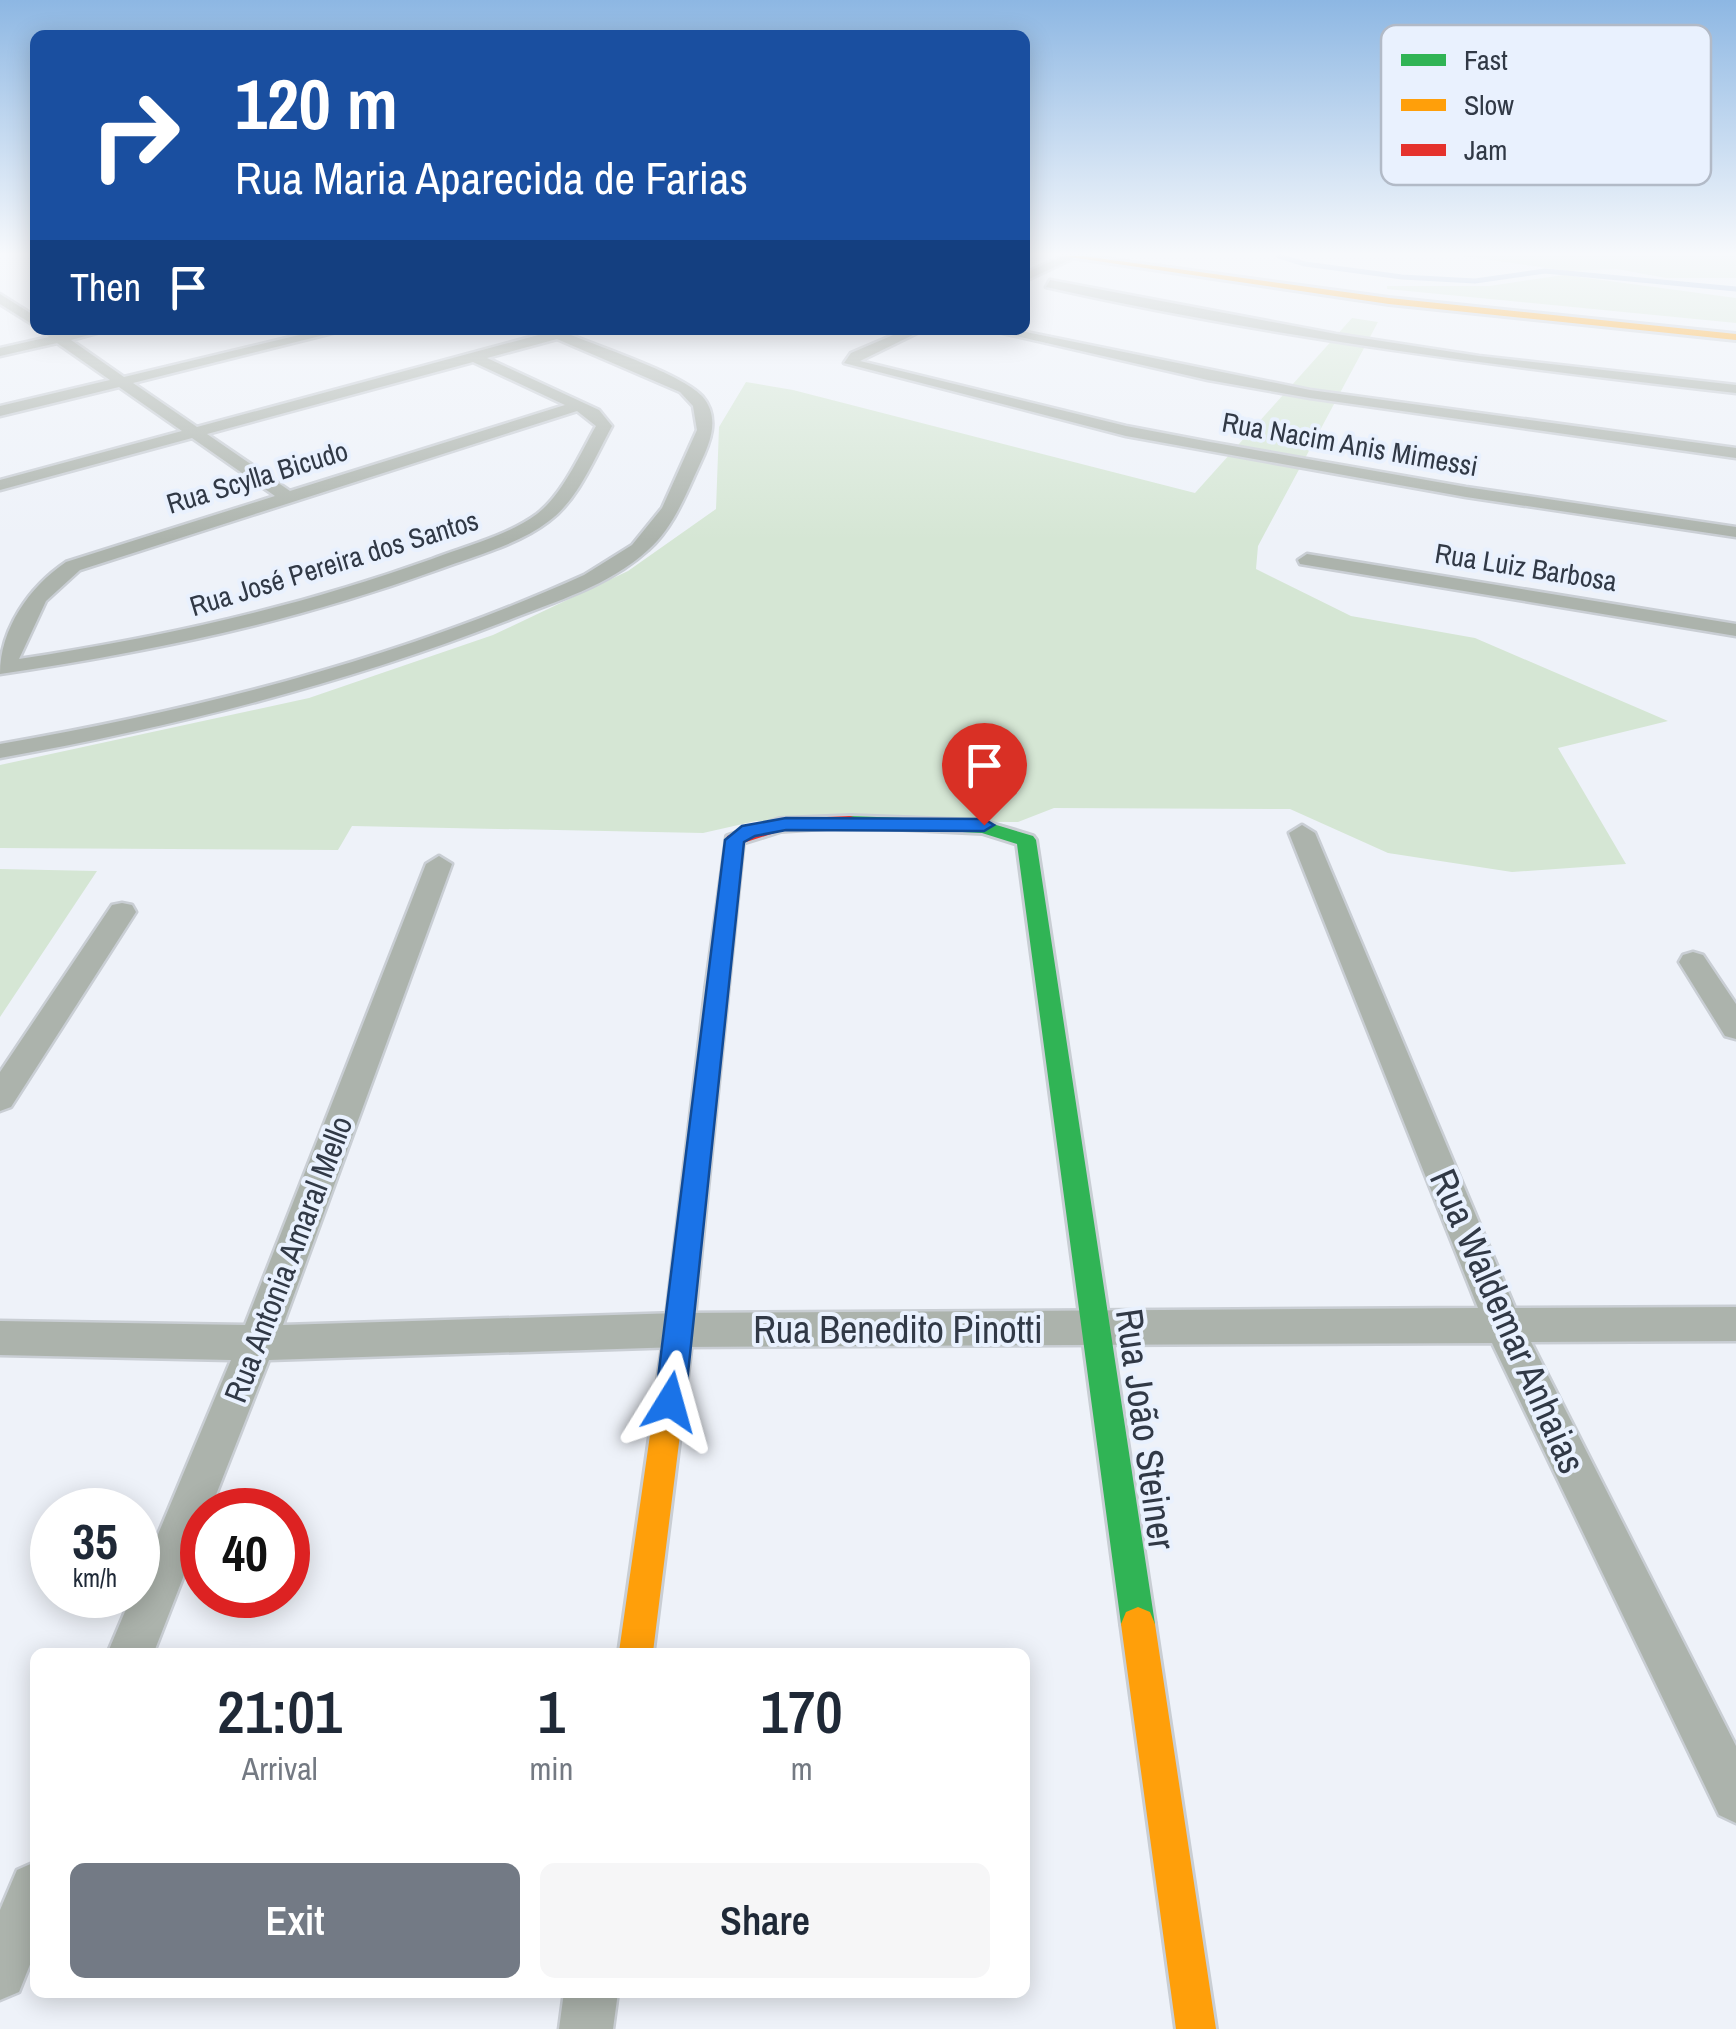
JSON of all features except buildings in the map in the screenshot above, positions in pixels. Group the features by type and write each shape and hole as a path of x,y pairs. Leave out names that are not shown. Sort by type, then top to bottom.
{"street":[{"path":"78,351 287,496"},
{"path":"0,411 250,351"},
{"path":"0,485 500,351"},
{"path":"0,751 179,717 323,681 438,641 614,568 659,529 708,427 707,412 699,399 605,351"},
{"name":"Rua Nacim Anis Mimessi","path":"868,351 856,356 852,363 1126,431 1466,492 1736,532"},
{"path":"1097,351 1293,391 1736,453"},
{"path":"1426,351 1736,389"},
{"path":"474,358 577,406"},
{"name":"Rua Scylla Bicudo","path":"3,668 37,593 48,581 106,553 577,406"},
{"name":"Rua José Pereira dos Santos","path":"3,668 242,626 380,584 518,532 553,508 597,443 604,426 594,414 577,406"},
{"name":"Rua Luiz Barbosa","path":"1306,560 1736,630"},
{"name":"Rua João Steiner","path":"679,1330 734,840 749,831 786,824 984,825 1017,832 1026,840 1196,2029"},
{"name":"Rua Waldemar Anhaias","path":"1302,833 1504,1327 1736,1798"},
{"name":"Rua Antonia Amaral Mello","path":"133,1648 257,1343 439,864"},
{"path":"0,1098 122,912"},
{"path":"1693,962 1736,1028"},
{"name":"Rua Benedito Pinotti","path":"0,1338 257,1343 679,1330 1736,1324"},
{"path":"637,1648 679,1330"},
{"path":"0,1973 30,1900"},
{"path":"586,2029 590,1998"}],"green space":[{"path":"1323,351 1363,351 1258,546 1256,569 1351,616 1475,638 1668,721 1558,748 1626,864 1512,872 1388,853 1290,809 1054,808 1018,822 756,821 703,833 352,826 338,850 0,848 0,765 309,698 493,635 628,571 716,509 719,427 746,382 793,390 1195,493"},
{"path":"0,869 97,871 0,1017"}],"traffic: fast":[{"path":"850,822 983,827 1026,840 1138,1624"}],"traffic: slow":[{"path":"637,1648 679,1330 717,988"},
{"path":"1138,1624 1196,2029"}],"traffic: jam":[{"path":"717,988 734,840 779,825 850,822"}],"route":[{"path":"670,1402 734,840 749,831 786,824 984,825"}]}
